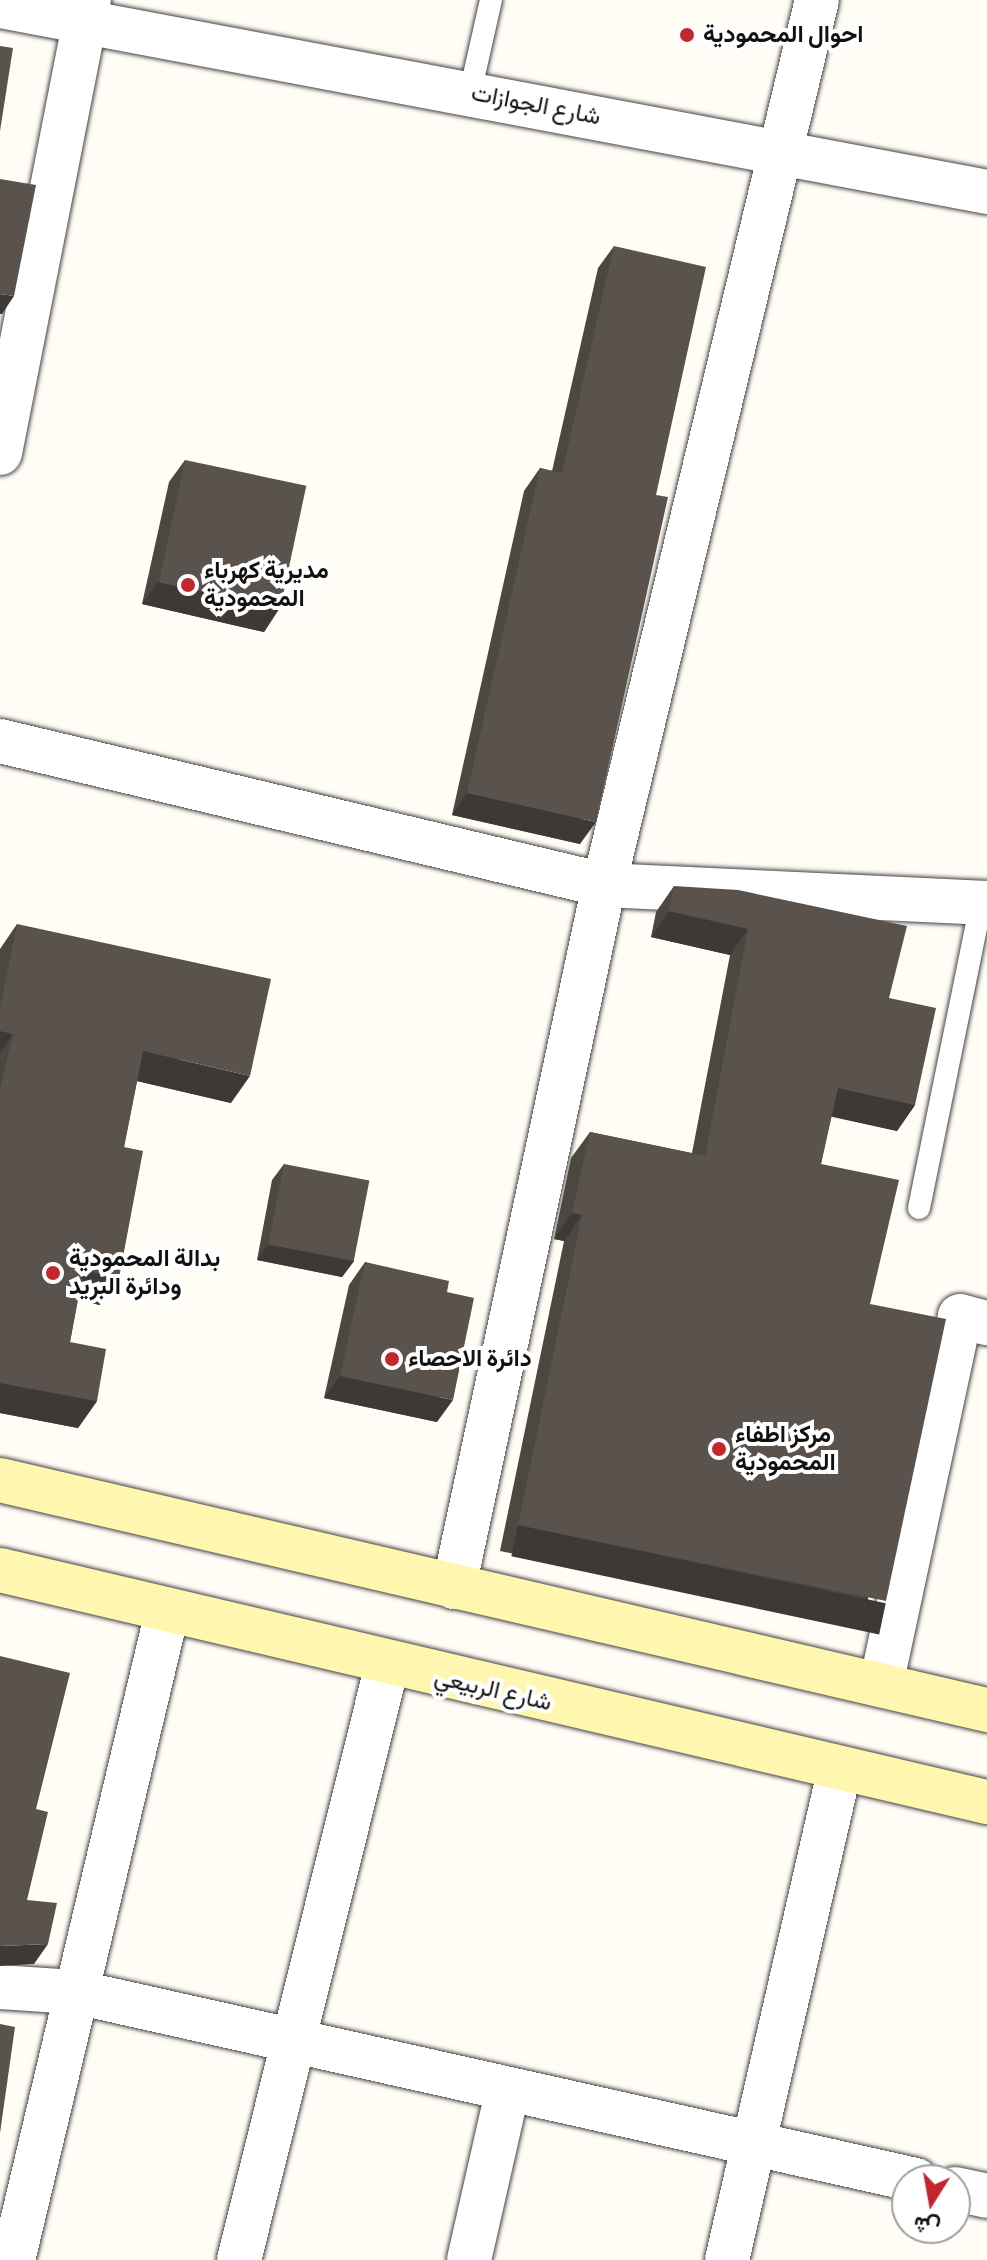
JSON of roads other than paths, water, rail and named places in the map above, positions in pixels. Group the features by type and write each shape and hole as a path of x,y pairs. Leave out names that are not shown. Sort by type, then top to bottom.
{"street":[{"path":"454,1587 604,885 817,0"},
{"name":"شارع الجوازات","path":"0,6 87,9 470,93 987,192"},
{"path":"0,453 11,340 87,9"},
{"path":"0,741 604,885 984,903"},
{"path":"881,1685 960,1316 987,1323"},
{"path":"0,1480 987,1710"},
{"name":"شارع الربيعي","path":"0,1570 839,1772 987,1802"},
{"path":"13,2260 167,1612"},
{"path":"239,2260 387,1665"},
{"path":"727,2260 839,1772"},
{"path":"0,1987 76,1992 891,2174"},
{"path":"469,2260 508,2089"}],"lane":[{"path":"470,93 491,0"},
{"path":"919,1208 984,903"}],"place":[{"name":"احوال المحمودية","path":"687,35"},
{"name":"مديرية كهرباء المحمودية","path":"188,585"},
{"name":"بدالة المحمودية ودائرة البريد","path":"53,1273"},
{"name":"دائرة الاحصاء","path":"392,1359"},
{"name":"مركز اطفاء المحمودية","path":"719,1449"}]}
